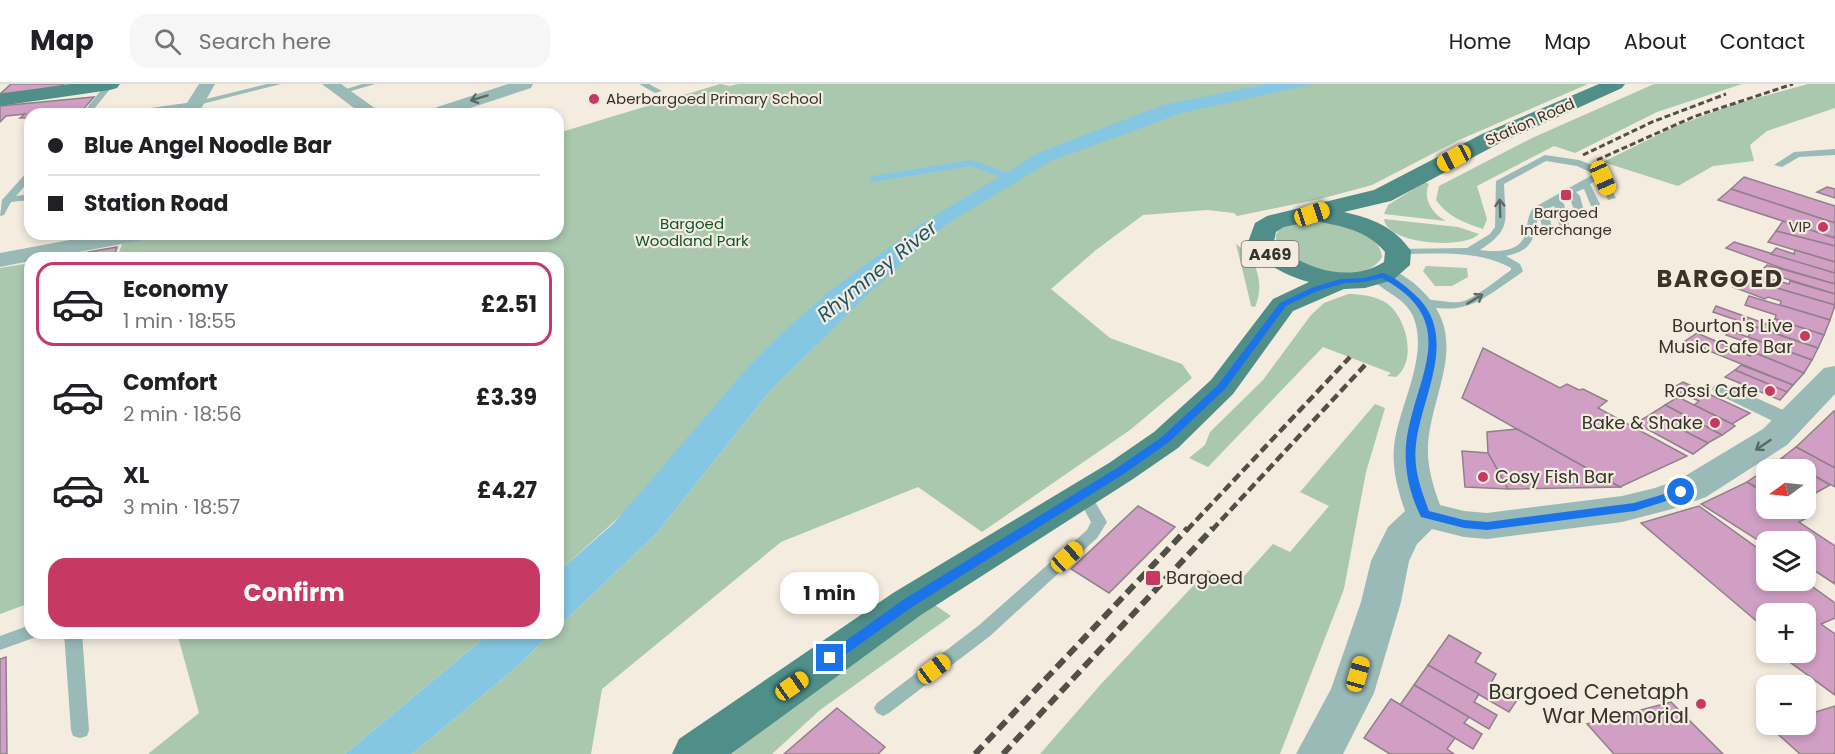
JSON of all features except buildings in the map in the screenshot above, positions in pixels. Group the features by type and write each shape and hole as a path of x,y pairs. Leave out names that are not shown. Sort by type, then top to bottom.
{"main road":[{"path":"0,100 110,84"},
{"name":"Station Road","path":"1283,305 1276,260 1261,242 1264,228 1275,220 1312,214 1382,196 1490,139 1615,84"},
{"path":"1374,230 1373,215 1382,196"},
{"name":"Station Road","path":"1312,214 1350,221 1374,230 1392,242 1391,263"},
{"name":"A469","path":"1276,260 1295,270 1319,277 1344,280 1364,280 1391,263"},
{"name":"A469","path":"695,754 908,604 1166,440 1234,373 1283,305 1314,290 1344,280"}],"street":[{"path":"192,108 207,84"},
{"path":"452,108 525,84"},
{"path":"335,88 365,108"},
{"path":"42,252 105,240"},
{"path":"0,260 24,255"},
{"path":"1391,263 1395,282 1419,302 1431,326 1434,351 1411,445 1412,480 1425,514"},
{"path":"1425,514 1464,524 1487,526 1635,507 1693,488 1741,460 1792,422 1835,375"},
{"path":"1722,389 1792,422"},
{"path":"1319,754 1352,693 1381,602 1393,553 1401,537 1425,514"}],"lane":[{"path":"91,108 110,84"},
{"path":"194,108 277,84"},
{"path":"335,88 371,84"},
{"path":"643,84 658,92"},
{"path":"1779,165 1797,154 1835,152"},
{"path":"1470,251 1494,236 1500,227 1498,183 1545,158 1579,163 1597,170 1598,176"},
{"path":"1391,263 1470,251 1494,255 1512,253 1523,246 1530,235 1532,216 1537,210 1598,176"},
{"path":"1598,176 1603,178 1611,198"},
{"path":"0,213 7,200 24,181"},
{"path":"1583,183 1588,187 1595,204"},
{"path":"1569,192 1575,196 1580,215"},
{"path":"7,200 24,198"},
{"path":"1553,201 1559,204 1564,225"},
{"path":"1537,210 1543,213 1549,234"},
{"path":"1419,302 1449,306 1467,304 1517,271 1516,266 1494,255"},
{"path":"883,708 984,631 1092,534 1099,522 1083,494"},
{"path":"0,643 24,634"},
{"path":"73,639 80,730"}],"green space":[{"name":"Bargoed Woodland Park","path":"720,84 730,86 738,84 1588,84 1459,140 1372,185 1320,199 1237,216 1234,213 1207,210 1143,215 1096,250 1051,289 1110,338 1182,364 1192,378 1130,430 982,532 918,487 781,542 602,689 591,754 412,754 513,670 546,639 564,639 564,621 656,534 770,391 861,300 564,567 564,252 119,252 122,244 136,240 564,240 564,131"},
{"path":"1654,84 1742,84 1657,112 1575,153 1554,146 1477,186 1487,219 1483,229 1451,215 1436,200 1439,186 1532,138"},
{"path":"1808,84 1835,84 1835,108 1767,131 1750,145 1754,161 1713,166 1678,186 1603,162 1676,126 1735,104"},
{"path":"1425,182 1429,184 1427,195 1430,206 1446,221 1384,214 1388,205"},
{"path":"1384,219 1458,227 1479,234 1458,242 1426,242 1397,234 1388,227"},
{"path":"1309,222 1341,226 1364,234 1373,240 1382,257 1369,269 1350,273 1329,271 1308,265 1278,245 1276,235 1286,226"},
{"path":"1236,244 1249,257 1257,272 1259,289 1255,307 1251,306"},
{"path":"24,264 24,605 0,614 0,268"},
{"path":"1426,266 1467,268 1468,277 1452,286 1435,286 1423,271"},
{"path":"1348,294 1381,300 1399,317 1404,327 1408,349 1407,360 1396,377 1387,376 1391,373 1323,347 1208,467 1189,458 1205,445 1210,432 1263,380 1311,315 1324,303"},
{"path":"1375,404 1385,408 1366,472 1344,589 1280,754 1040,754 1102,683 1208,570 1236,585 1273,544 1290,552 1329,506 1300,492"},
{"path":"935,605 951,616 820,710 772,754 732,754 783,714"},
{"path":"179,639 483,639 345,754 148,754 199,713"}],"water":[{"name":"Rhymney River","path":"1266,84 1314,84 1182,113 1051,161 947,224 870,292 770,391 656,534 564,621 564,567 614,523 748,367 782,333 831,290 918,226 1040,152 1163,105"},
{"path":"483,639 546,639 513,670 412,754 345,754"}],"waterway":[{"path":"873,179 971,163 1011,177"}],"railway":[{"path":"1597,160 1693,117 1793,84"},
{"path":"1583,155 1652,122 1726,94"},
{"path":"1187,530 1350,357"},
{"path":"1212,530 1366,364"},
{"path":"975,754 1188,528"},
{"path":"1003,754 1213,528"}],"place":[{"name":"Aberbargoed Primary School","path":"594,99"},
{"name":"Bargoed Interchange","path":"1566,195"},
{"name":"VIP","path":"1823,227"},
{"name":"Bourton's Live Music Cafe Bar","path":"1805,336"},
{"name":"Rossi Cafe","path":"1770,391"},
{"name":"Bake & Shake","path":"1715,423"},
{"name":"Cosy Fish Bar","path":"1483,477"},
{"name":"Bargoed","path":"1153,578"},
{"name":"Bargoed Cenetaph War Memorial","path":"1701,704"}],"district":[{"name":"BARGOED","path":"1720,279"}],"route":[{"path":"830,658 908,604 1121,471 1166,440 1222,387 1283,305 1314,290 1344,280 1364,280 1383,275 1419,302 1431,326 1434,351 1411,445 1412,480 1425,514 1464,524 1487,526 1635,507 1681,492"}]}
